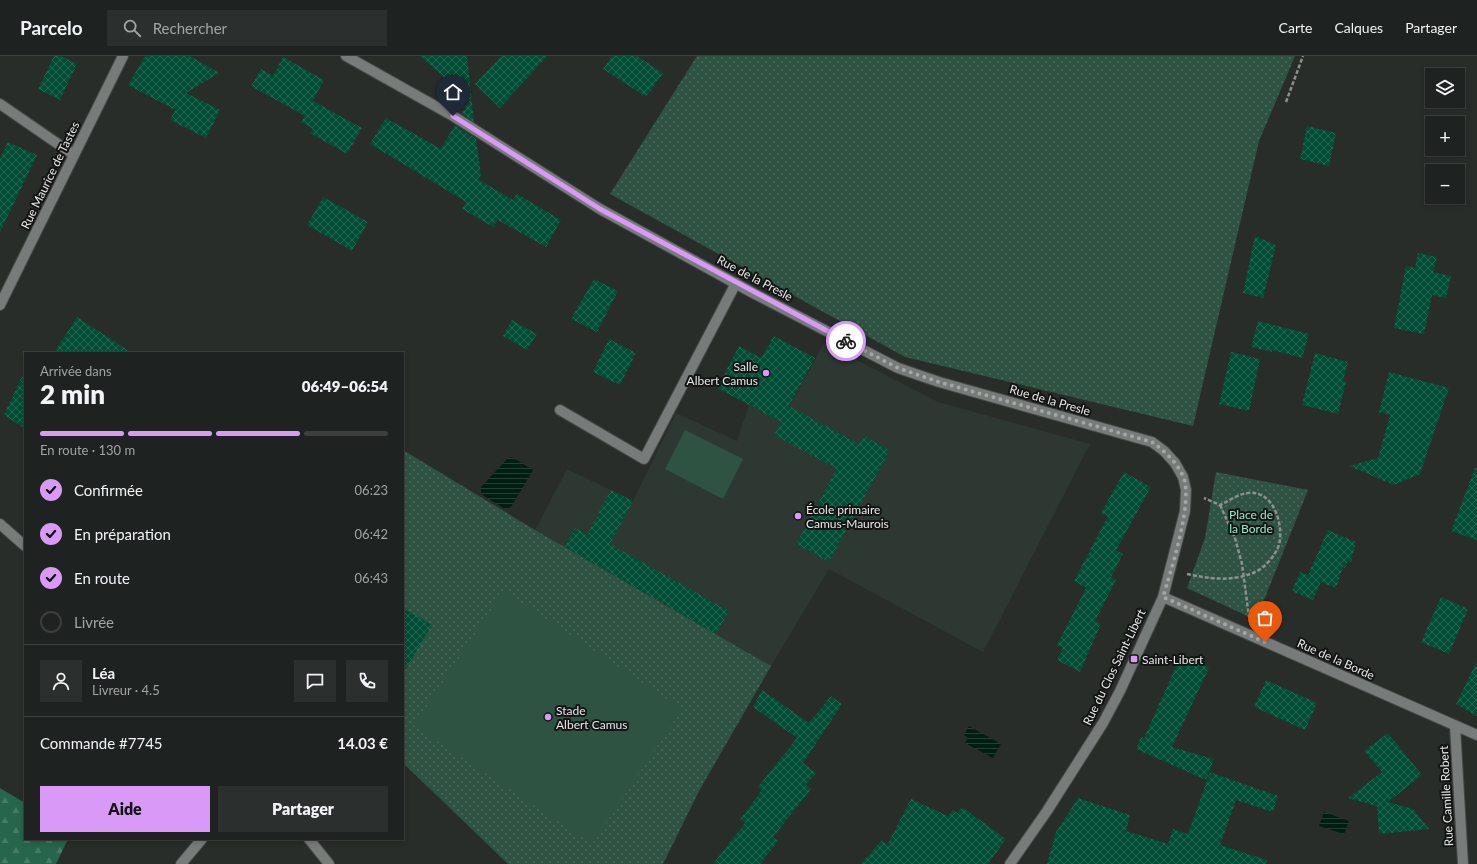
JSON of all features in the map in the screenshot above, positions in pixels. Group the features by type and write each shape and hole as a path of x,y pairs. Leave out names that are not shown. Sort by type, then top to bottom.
{"street":[{"name":"Rue Maurice de Tastes","path":"0,305 123,56"},
{"name":"Rue de la Presle","path":"346,56 453,116 600,209 736,283 898,368 939,382 1152,442 1164,451 1176,464"},
{"path":"0,104 74,155"},
{"path":"560,410 644,459 736,283"},
{"name":"Rue du Clos Saint-Libert","path":"1010,864 1047,811 1102,723 1120,691 1163,597 1171,571 1185,511 1186,490 1183,477 1176,464"},
{"path":"0,524 24,545"},
{"name":"Rue de la Borde","path":"1163,597 1477,735"},
{"name":"Rue Camille Robert","path":"1455,726 1463,864"},
{"path":"182,864 201,840"},
{"path":"310,840 329,864"}],"path":[{"path":"1286,102 1303,56"},
{"path":"1186,490 1220,505 1235,538 1242,564 1247,596 1250,635"},
{"path":"1171,571 1215,580 1243,576 1257,572 1275,553 1281,540 1280,522 1277,512 1270,502 1256,494 1248,493 1240,495 1220,505"}],"shaded area":[{"name":"École primaire Camus-Maurois","path":"824,343 938,402 1090,444 983,652 829,569 771,666 535,530 567,469 633,501 676,413 737,441 749,405 781,422"},
{"path":"512,457 533,470 511,507 505,509 481,494 481,487 508,458"},
{"path":"969,726 1001,744 993,758 965,743 968,738 964,735"},
{"path":"1324,812 1349,821 1344,834 1319,826"}],"green space":[{"path":"697,56 1295,56 1259,141 1193,426 905,357 610,194"},
{"path":"685,430 743,459 723,499 665,469"},
{"path":"404,451 535,530 771,666 699,791 663,864 508,864 404,764"},
{"name":"Place de la Borde","path":"1216,472 1308,490 1256,620 1187,588 1205,538"},
{"name":"Stade Albert Camus","path":"504,591 682,709 592,844 414,726"},
{"path":"0,788 24,802 24,840 68,840 56,864 0,864"}],"building":[{"path":"54,56 61,56 77,64 60,100 38,89"},
{"path":"145,56 190,56 219,73 186,93 220,110 206,138 170,120 175,110 128,85"},
{"path":"420,56 467,56 474,122 462,114 470,100"},
{"path":"501,56 547,56 500,108 475,84"},
{"path":"612,56 637,56 663,73 646,97 603,69"},
{"path":"283,57 324,80 305,116 251,86 261,69 273,76"},
{"path":"313,101 362,128 347,154 310,133 313,129 301,122"},
{"path":"386,118 441,149 455,125 476,139 481,175 478,179 513,200 517,194 561,220 546,247 498,220 493,227 462,209 466,202 370,144"},
{"path":"1307,126 1336,133 1329,166 1300,159"},
{"path":"8,142 37,155 0,232 0,158"},
{"path":"323,197 368,222 352,251 307,225"},
{"path":"1255,236 1276,245 1263,298 1243,293"},
{"path":"1418,253 1437,257 1433,272 1451,276 1446,298 1432,295 1424,334 1394,328 1406,266 1415,268"},
{"path":"594,279 618,291 597,332 571,319"},
{"path":"77,317 130,352 55,352"},
{"path":"512,320 537,334 527,350 503,336"},
{"path":"1258,321 1309,334 1302,358 1272,350 1272,352 1251,347"},
{"path":"774,336 815,358 789,406 859,444 864,436 890,450 829,562 796,544 837,469 774,435 781,422 717,388 739,346 761,358"},
{"path":"609,339 636,353 620,385 593,372"},
{"path":"1231,352 1260,359 1249,411 1219,404"},
{"path":"1315,353 1348,362 1343,381 1346,382 1338,414 1302,405"},
{"path":"24,372 24,428 4,415"},
{"path":"1389,372 1449,388 1420,474 1394,485 1349,466 1378,458 1390,415 1379,412"},
{"path":"1475,468 1477,468 1477,540 1451,531"},
{"path":"1124,472 1151,487 1116,550 1123,554 1111,577 1116,580 1095,621 1101,624 1080,672 1057,660 1063,648 1057,645 1086,588 1074,581 1108,516 1101,513"},
{"path":"611,490 633,501 610,544 729,611 716,634 565,547 575,528 587,535"},
{"path":"1328,530 1356,542 1351,562 1348,561 1345,568 1343,567 1336,588 1321,582 1313,600 1292,591 1300,572 1308,575"},
{"path":"1441,597 1468,609 1449,654 1421,642"},
{"path":"404,609 432,625 404,672"},
{"path":"1181,655 1209,668 1172,747 1214,759 1206,780 1136,749 1141,737 1144,738"},
{"path":"1477,661 1477,716 1456,704"},
{"path":"1266,680 1317,703 1305,730 1254,707"},
{"path":"762,690 809,723 831,696 842,704 803,763 816,773 806,785 811,789 773,837 778,841 760,864 713,864 745,823 740,819 762,790 758,787 797,738 753,707"},
{"path":"1388,733 1422,775 1388,802 1413,809 1429,829 1379,834 1377,806 1348,798 1382,772 1364,751"},
{"path":"1210,772 1278,796 1273,812 1236,800 1220,845 1267,860 1266,864 1047,864 1056,832 1078,798 1130,815 1126,831 1168,844 1173,829 1188,834"},
{"path":"911,799 948,816 953,810 957,813 962,807 1006,839 988,864 861,864 882,840 887,845"}],"way so far":[{"path":"846,341 898,368 939,382 1152,442 1164,451 1176,464 1183,477 1186,490 1185,511 1171,571 1163,597 1265,642"}],"place":[{"name":"Salle Albert Camus","path":"766,373"},
{"name":"École primaire Camus-Maurois","path":"798,516"},
{"name":"Saint-Libert","path":"1134,659"},
{"name":"Stade Albert Camus","path":"548,717"}],"route":[{"path":"453,116 600,209 754,293 846,341"}]}
